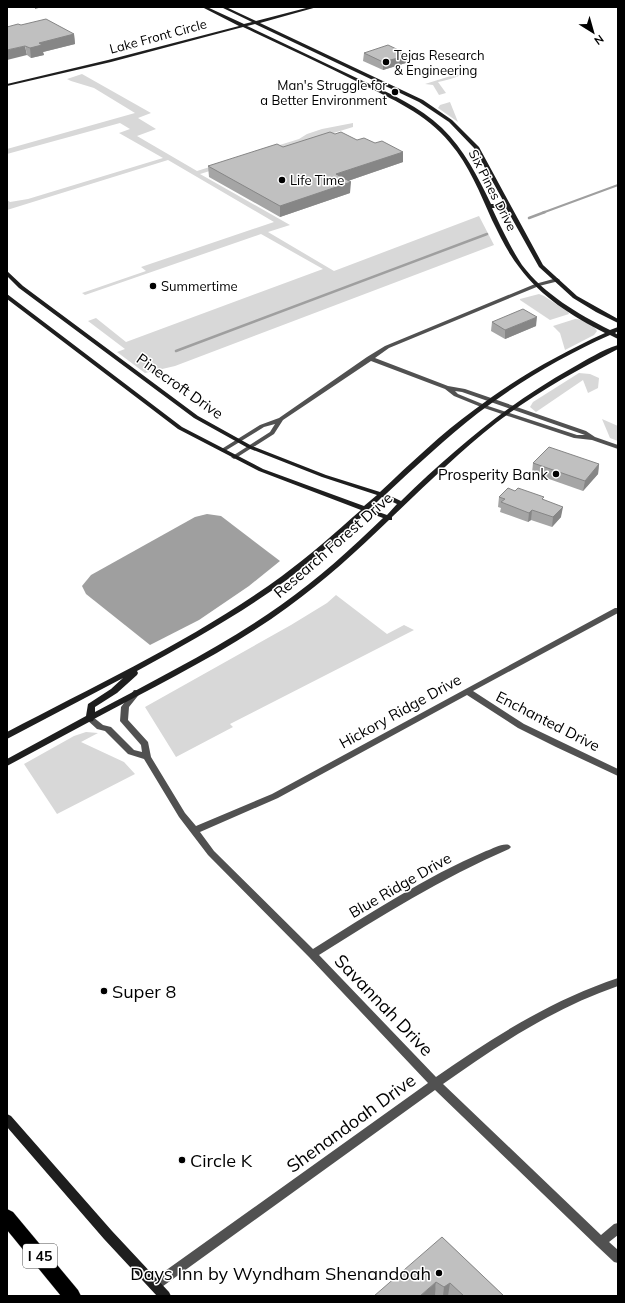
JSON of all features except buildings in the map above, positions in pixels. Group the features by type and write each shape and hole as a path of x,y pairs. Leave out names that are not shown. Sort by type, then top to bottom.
{"highway":[{"name":"I 45","path":"7,1217 72,1296"}],"street":[{"name":"Six Pines Drive","path":"204,7 415,109 471,154 508,206 541,266 575,297 618,321"},
{"name":"Six Pines Drive","path":"223,7 429,106 462,131 489,206 511,252 521,267 538,285 563,306 586,320 618,336"},
{"name":"Lake Front Circle","path":"7,86 315,7"},
{"path":"489,206 508,206"},
{"name":"Pinecroft Drive","path":"7,273 21,286 196,417 250,447 324,476 381,494 402,504"},
{"path":"223,450 262,426 281,419 387,347 538,285 557,280"},
{"name":"Pinecroft Drive","path":"7,296 180,428 260,470 389,518"},
{"name":"Research Forest Drive","path":"7,736 204,630 283,579 346,528 434,445 483,406 548,364 618,329"},
{"name":"Research Forest Drive","path":"7,763 90,719 240,635 274,613 327,573 389,518 456,453 514,407 556,380 618,347"},
{"path":"369,358 447,388 463,390 584,432 593,438 618,447"},
{"path":"447,388 456,395 505,414 576,437 593,438"},
{"path":"234,456 272,433 281,419"},
{"name":"Hickory Ridge Drive","path":"193,831 275,796 618,610"},
{"path":"141,665 114,691 91,706 90,719 100,727 108,729 131,752 147,758"},
{"name":"Enchanted Drive","path":"467,691 498,713 524,728 618,773"},
{"name":"Savannah Drive","path":"137,692 125,707 124,721 145,744 147,758 193,831 230,873 312,954 435,1084 618,1258"},
{"name":"Blue Ridge Drive","path":"312,954 423,886 467,863 506,847"},
{"name":"Shenandoah Drive","path":"155,1285 478,1053 532,1020 582,995 618,982"},
{"path":"7,1119 108,1235 165,1296"},
{"path":"601,1242 618,1228"}],"shaded area":[{"path":"473,69 474,71 438,82 446,93 439,95 433,85 425,84"},
{"path":"82,74 151,113 138,118 156,129 137,136 197,171 299,139 307,134 322,129 353,123 353,127 200,174 290,225 268,232 334,271 479,216 494,245 175,366 145,373 117,352 125,349 88,321 96,318 126,342 323,269 261,234 85,295 82,293 146,271 141,267 274,222 168,160 7,210 7,200 10,202 28,199 163,158 119,133 130,129 120,123 7,154 7,149 135,113 94,88 67,79"},
{"path":"450,102 458,122 438,108 440,105"},
{"path":"539,294 569,314 550,320 520,300"},
{"path":"575,319 588,322 597,331 594,335 565,350 560,333 553,326"},
{"path":"579,373 590,374 599,378 598,388 588,393 583,380 536,412 530,407 533,402"},
{"path":"602,419 618,426 618,441 610,438"},
{"path":"207,514 221,516 280,561 249,586 199,620 150,645 86,594 82,586 91,575 195,517"},
{"path":"336,595 387,634 404,625 414,630 230,724 233,727 176,757 145,707 291,625 327,603"},
{"path":"86,732 98,733 81,742 124,762 135,774 57,814 24,764 74,736"}],"waterway":[{"path":"542,213 618,185"},
{"path":"529,218 545,212"},
{"path":"176,351 487,234"}],"place":[{"name":"Tejas Research & Engineering","path":"386,62"},
{"name":"Man's Struggle for a Better Environment","path":"395,92"},
{"name":"Life Time","path":"282,180"},
{"name":"Summertime","path":"153,286"},
{"name":"Prosperity Bank","path":"556,474"},
{"name":"Super 8","path":"104,991"},
{"name":"Circle K","path":"182,1160"},
{"name":"Days Inn by Wyndham Shenandoah","path":"439,1273"}]}
